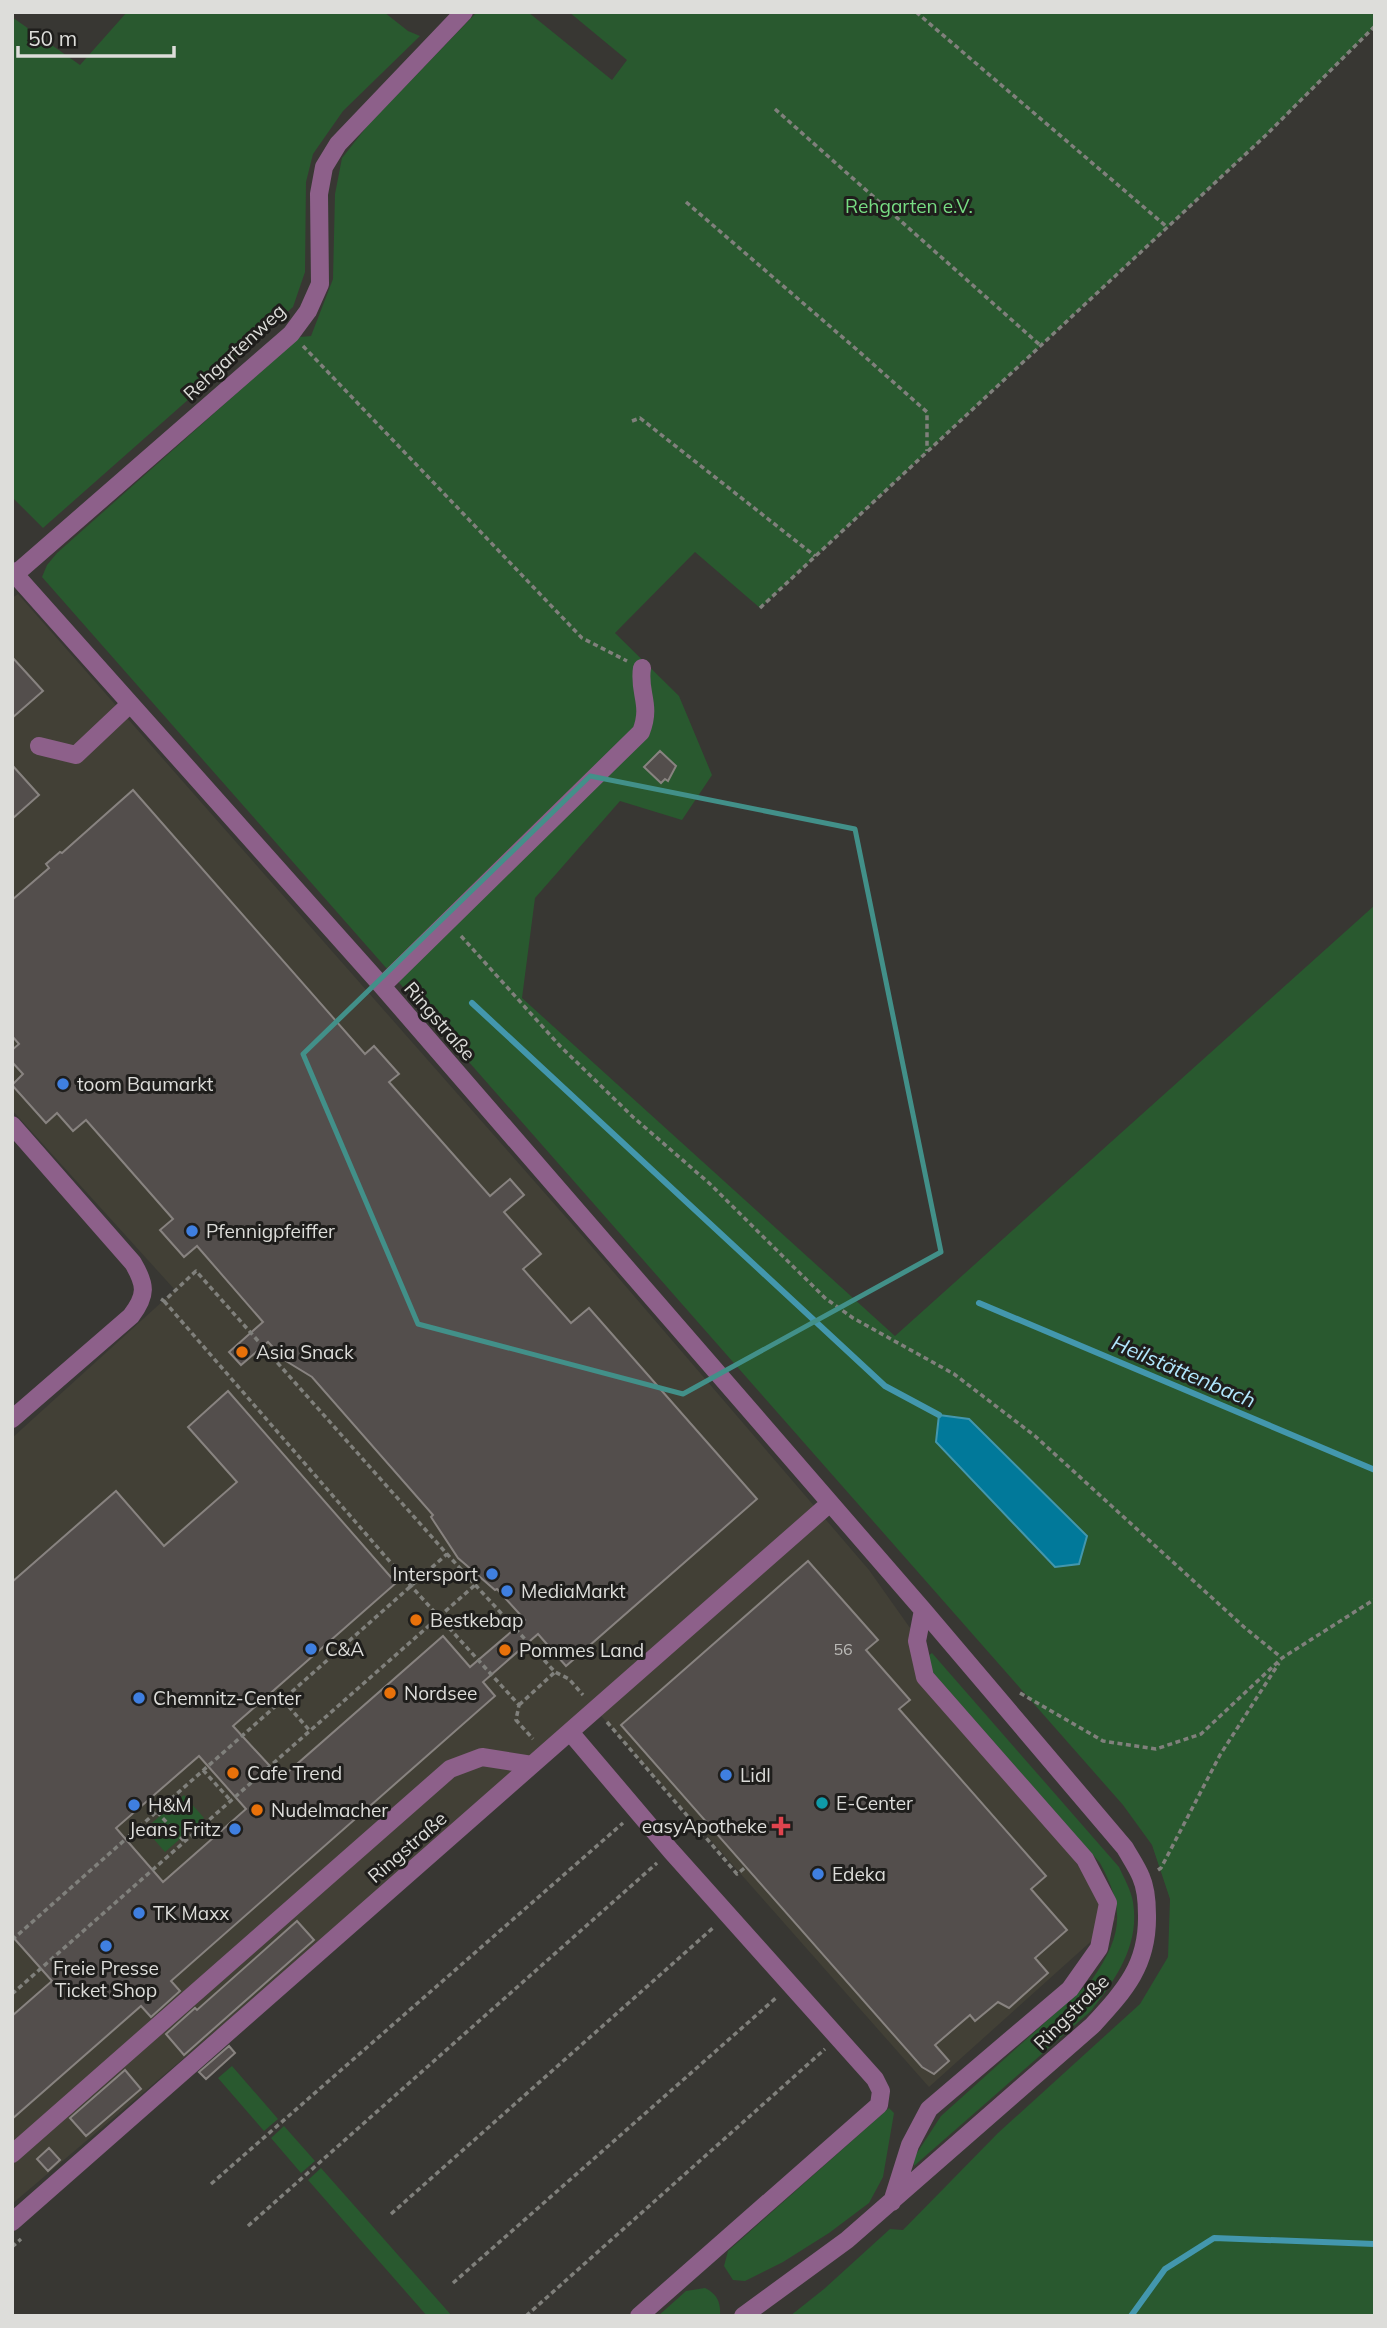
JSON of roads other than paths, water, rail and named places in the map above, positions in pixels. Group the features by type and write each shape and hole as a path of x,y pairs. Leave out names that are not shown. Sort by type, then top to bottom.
{"street":[{"name":"Rehgartenweg","path":"13,575 291,334 308,311 320,284 319,194 324,167 338,144 464,12"},
{"name":"Ringstraße","path":"13,575 382,986 923,1611 1125,1848 1142,1877 1147,1906 1147,1935 1138,1968 1122,1994 1093,2025 892,2202 847,2240 743,2316"},
{"path":"382,986 641,732 646,718 646,700 640,682 642,668"},
{"path":"39,746 76,755 130,704"},
{"path":"12,1125 133,1263 141,1276 144,1289 139,1305 131,1316 12,1419"},
{"name":"Ringstraße","path":"12,2222 830,1503"},
{"path":"892,2202 910,2145 929,2109 1070,1989 1099,1948 1108,1903 1086,1859 925,1676 917,1641 923,1611"},
{"path":"570,1732 671,1851 875,2079 881,2091 879,2105 639,2316"},
{"path":"12,2154 450,1769 482,1757 532,1765"}],"water":[{"path":"939,1415 969,1419 1087,1536 1079,1564 1055,1567 936,1442"}],"waterway":[{"path":"472,1003 885,1386 939,1415"},
{"name":"Heilstättenbach","path":"979,1303 1375,1470"},
{"path":"1131,2316 1165,2269 1214,2238 1375,2244"}],"place":[{"name":"toom Baumarkt","path":"63,1084"},
{"name":"Pfennigpfeiffer","path":"192,1231"},
{"name":"Asia Snack","path":"242,1352"},
{"name":"Intersport","path":"492,1574"},
{"name":"MediaMarkt","path":"507,1591"},
{"name":"Bestkebap","path":"416,1620"},
{"name":"C&A","path":"311,1649"},
{"name":"Pommes Land","path":"505,1650"},
{"name":"Nordsee","path":"390,1693"},
{"name":"Chemnitz-Center","path":"139,1698"},
{"name":"Cafe Trend","path":"233,1773"},
{"name":"Lidl","path":"726,1775"},
{"name":"E-Center","path":"822,1803"},
{"name":"H&M","path":"134,1805"},
{"name":"Nudelmacher","path":"257,1810"},
{"name":"easyApotheke","path":"781,1826"},
{"name":"Jeans Fritz","path":"235,1829"},
{"name":"Edeka","path":"818,1874"},
{"name":"TK Maxx","path":"139,1913"},
{"name":"Freie Presse Ticket Shop","path":"106,1946"}],"park label":[{"name":"Rehgarten e.V.","path":"909,206"}]}
